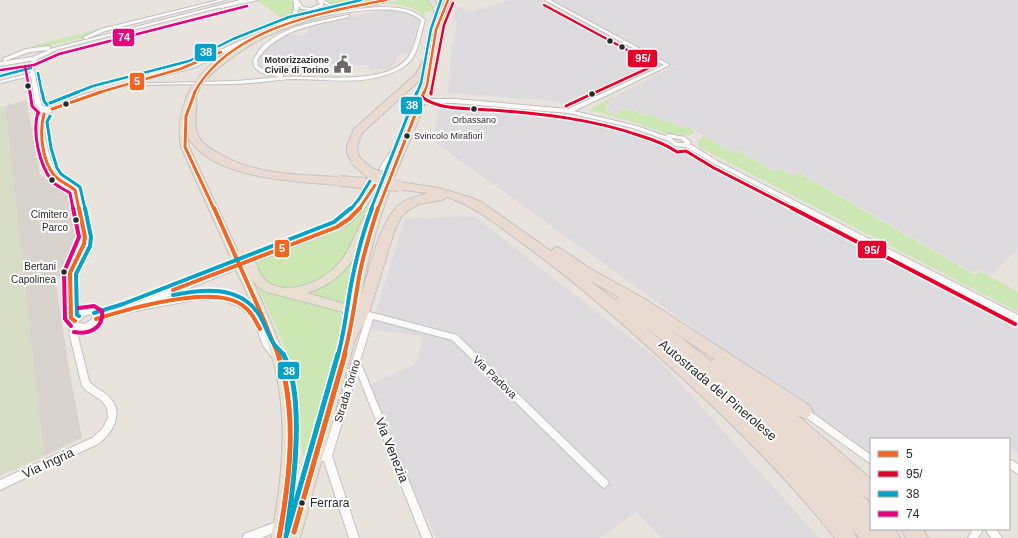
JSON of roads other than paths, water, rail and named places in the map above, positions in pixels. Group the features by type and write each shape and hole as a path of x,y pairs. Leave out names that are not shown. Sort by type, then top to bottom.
{"highway":[{"path":"434,48 420,75 358,131 354,137 351,150 356,162 363,169 376,176 400,184 439,191 469,201 489,212 549,256 607,301 712,395 814,497 847,538"},
{"path":"193,92 190,125 194,137 205,150 240,168 265,175 340,182 443,186 477,198 517,223 586,272 753,403 814,458 870,515"},
{"path":"350,336 362,313 394,219 404,206 420,199 442,196 465,203 483,213 510,234 549,256"},
{"path":"586,272 627,297 772,405 800,427 870,490"},
{"path":"627,297 640,303 753,376 804,412"},
{"name":"Autostrada del Pinerolese","path":"607,301 707,378 753,416 804,465 872,538"},
{"path":"802,486 840,538"},
{"path":"883,530 891,538"},
{"path":"911,530 919,538"}],"main road":[{"path":"280,532 289,467 288,417 285,386 278,358 247,270 240,254 230,244 185,147 182,124 193,92 203,78 228,55 257,36 277,27 300,20 386,0"},
{"path":"336,11 395,0"},
{"path":"286,292 321,284 339,271 348,258 371,212 382,197 425,92 431,72 438,19 436,7 430,0"},
{"path":"438,19 448,0"},
{"name":"Strada Torino","path":"362,313 365,248 382,197"},
{"path":"247,270 262,284 273,289 362,313"},
{"name":"Strada Torino","path":"292,538 322,457 350,336"}],"street":[{"path":"84,38 102,30 224,0"},
{"path":"19,59 28,50 39,53 84,38 234,0"},
{"path":"0,62 19,59 246,0"},
{"path":"217,7 256,0"},
{"path":"295,0 299,2 302,8 311,9 322,5 319,0"},
{"path":"277,27 292,18 297,12 298,6 295,0"},
{"path":"322,0 326,4 338,7 359,6"},
{"path":"546,0 668,65 569,111"},
{"path":"120,86 149,83 230,83 292,78 369,77 382,74 402,66 410,60 414,52 423,20 414,10 403,6 385,5 300,20"},
{"path":"292,78 264,72 254,64 261,51 279,37 302,27 379,8 397,7 414,10"},
{"path":"39,53 31,65 32,74 38,104 43,111 49,112 52,109 85,95 191,67 235,45 257,36"},
{"path":"19,59 31,65"},
{"path":"0,82 32,74"},
{"path":"425,92 432,97 455,101"},
{"path":"420,104 432,101 455,101 569,111 602,118 674,139 677,145 687,145 731,170 1018,319"},
{"path":"43,111 41,121 49,166 55,177 72,186 75,190 85,237 84,244 70,273 71,318 78,325 92,324 96,319 125,310 347,222 362,209 383,168 412,124"},
{"path":"125,310 194,297 214,296 225,298 241,304 253,314 258,322 266,344 278,358"},
{"path":"71,304 81,314"},
{"path":"81,314 94,312 97,314 96,319"},
{"name":"Strada Torino","path":"322,457 356,361 362,313"},
{"name":"Via Padova","path":"362,313 454,337 604,483"},
{"path":"78,325 81,314"},
{"name":"Via Ingria","path":"0,485 95,441 104,434 110,425 112,409 107,400 92,391 85,383 78,350 78,325"},
{"name":"Via Venezia","path":"356,361 427,538"},
{"path":"804,412 870,459"},
{"path":"322,457 354,538"},
{"path":"991,530 997,538"},
{"path":"248,538 280,532"}],"place":[{"name":"Motorizzazione Civile di Torino","path":"342,65"},
{"name":"Orbassano","path":"474,109"},
{"name":"Svincolo Mirafiori","path":"407,136"},
{"name":"Cimitero Parco","path":"76,220"},
{"name":"Bertani Capolinea","path":"64,272"},
{"name":"Ferrara","path":"302,503"}]}
